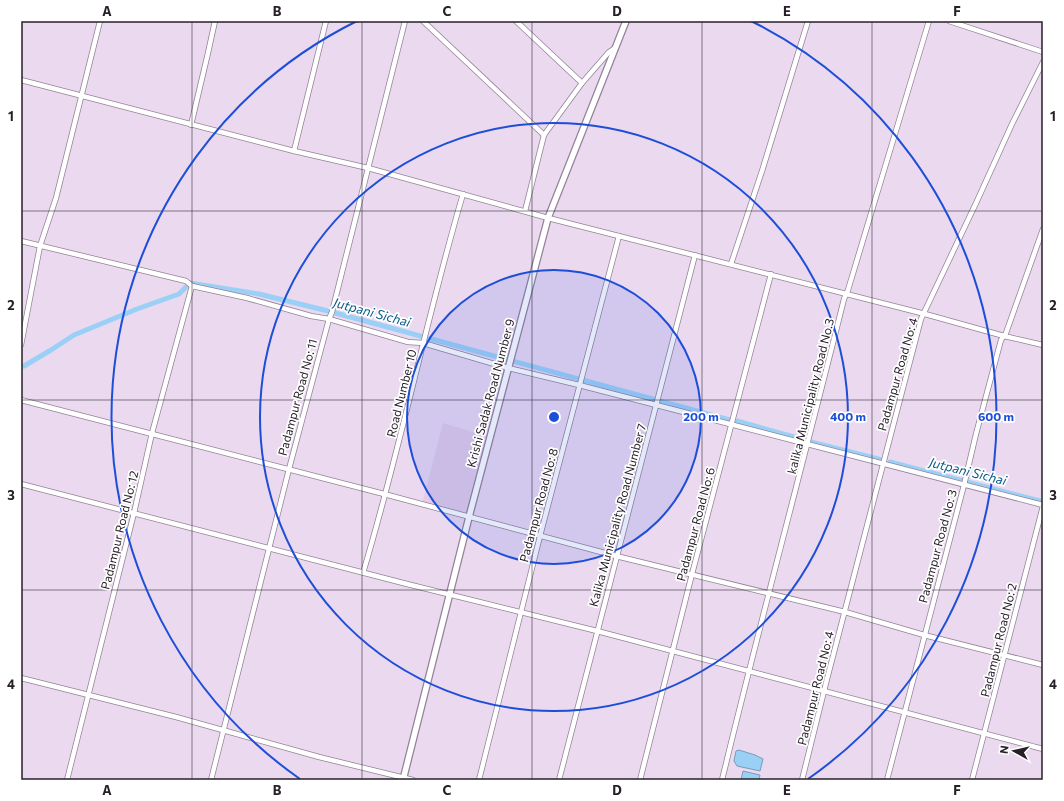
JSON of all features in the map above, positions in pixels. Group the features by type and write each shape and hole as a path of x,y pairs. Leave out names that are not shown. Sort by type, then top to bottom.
{"street":[{"path":"21,345 40,246 56,198 100,21"},
{"path":"191,125 215,21"},
{"path":"294,151 326,21"},
{"name":"Padampur Road No: 11","path":"211,780 288,469 332,312 404,21"},
{"path":"423,21 544,135"},
{"path":"516,21 582,83"},
{"name":"Krishi Sadak Road Number 9","path":"404,779 469,517 548,218 626,21"},
{"path":"731,264 762,171 808,21"},
{"name":"kalika Municipality Road No.3","path":"722,780 748,672 847,294 929,21"},
{"path":"949,21 1043,52"},
{"path":"525,211 544,135 582,83 609,52 615,48"},
{"name":"Padampur Road No: 4","path":"802,780 844,612 921,319 925,314 1012,124 1043,62"},
{"path":"21,80 191,125 368,168 548,218 1043,345"},
{"name":"Road Number 10","path":"363,573 406,416 440,273 462,194"},
{"name":"Padampur Road No: 3","path":"887,780 1001,340 1006,333 1043,229"},
{"name":"Padampur Road No: 8","path":"479,780 540,536 619,236"},
{"path":"21,241 186,281 192,286 247,298 311,316 329,319 408,342 423,343 508,368 579,385 1043,506"},
{"name":"Kalika Municipality Road Number 7","path":"559,780 695,255"},
{"name":"Padampur Road No: 6","path":"640,780 692,574 771,274"},
{"name":"Padampur Road No: 12","path":"66,780 134,513 152,433 192,286"},
{"path":"21,400 152,433 616,556 844,612 924,635 1043,665"},
{"path":"21,484 449,595 597,631 1043,749"},
{"name":"Padampur Road No: 2","path":"972,780 1043,506"},
{"path":"21,678 224,730 319,757 413,780"}],"shaded area":[{"path":"443,423 486,436 468,514 422,504"}],"water":[{"path":"739,750 763,759 760,771 737,766 734,761 736,751"},
{"path":"743,771 760,775 759,780 741,780"}],"waterway":[{"name":"Jutpani Sichai","path":"21,366 24,366 74,335 137,309 179,294 190,283 259,294 332,312 730,420"},
{"name":"Jutpani Sichai","path":"737,421 805,440"},
{"name":"Jutpani Sichai","path":"811,442 882,460"},
{"name":"Jutpani Sichai","path":"890,462 1040,501"}]}
